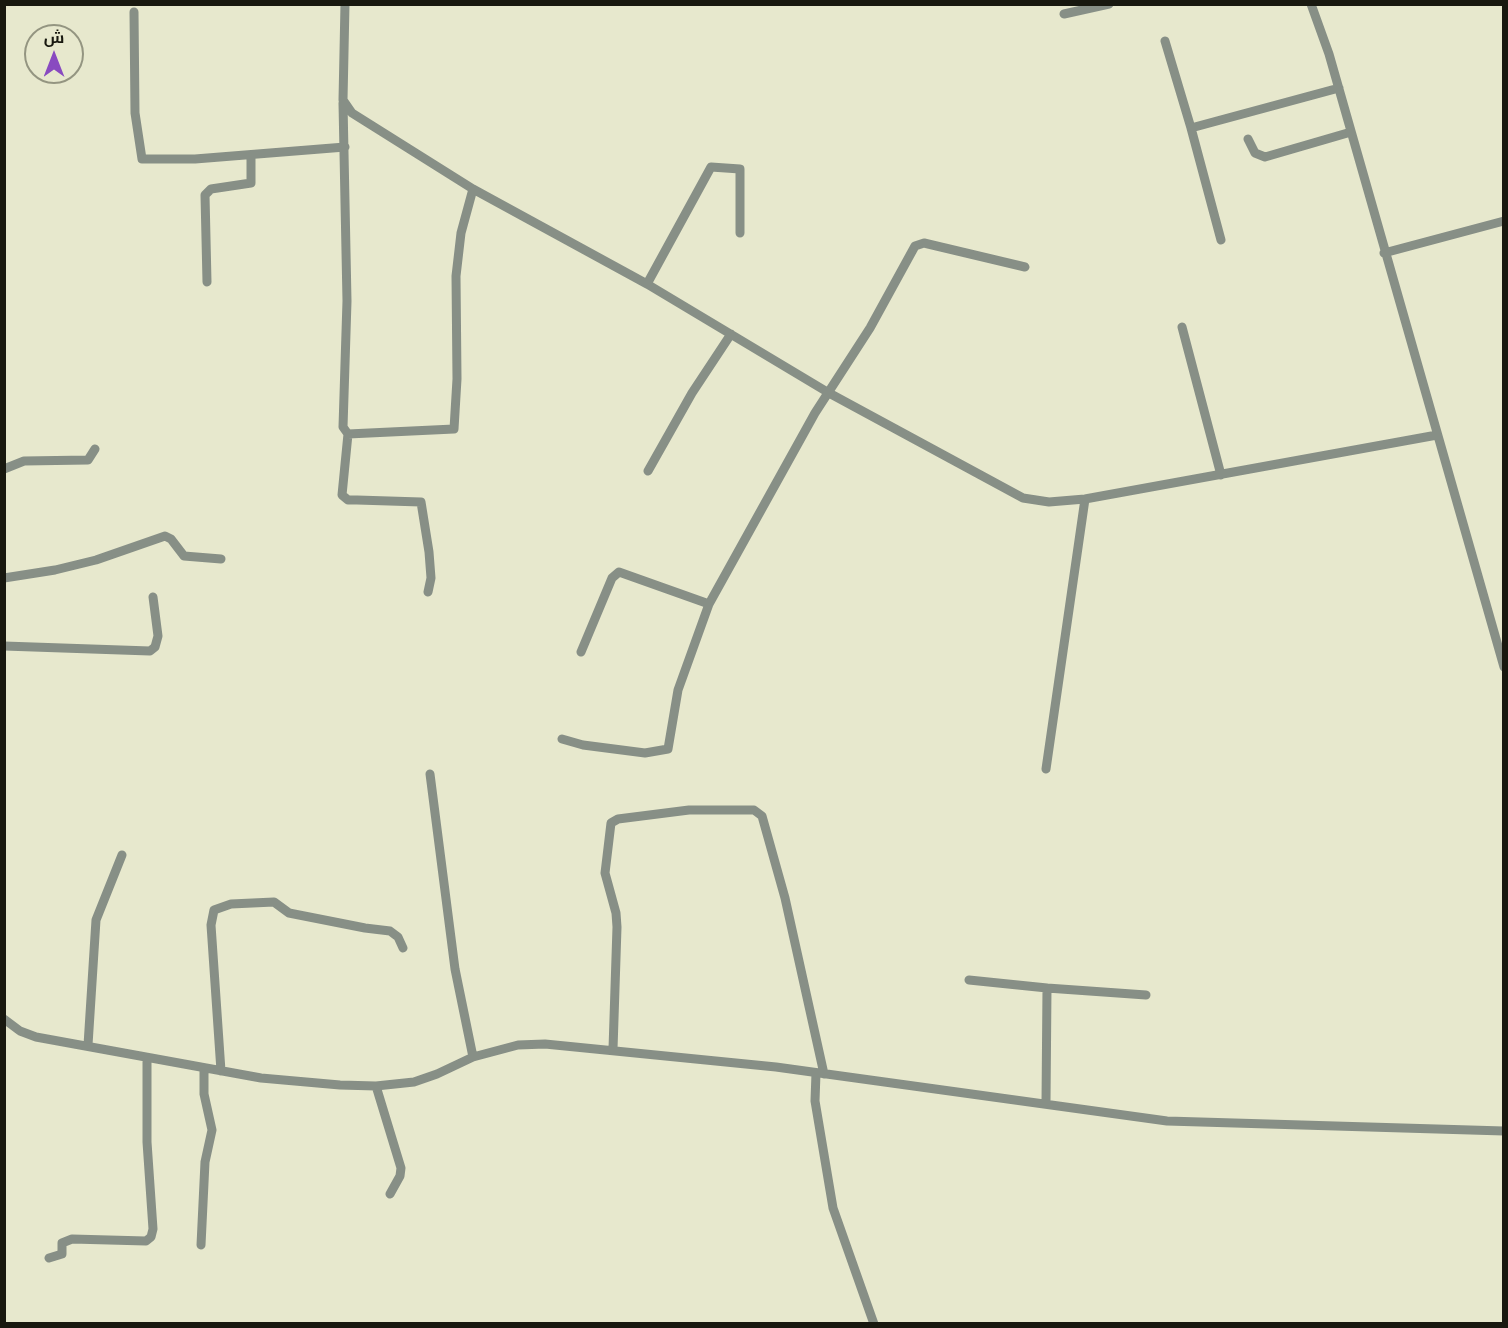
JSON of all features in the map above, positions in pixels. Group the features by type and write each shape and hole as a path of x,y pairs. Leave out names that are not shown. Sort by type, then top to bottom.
{"street":[{"path":"345,4 343,100 347,301 344,427 348,434 343,497 357,500 415,500 422,505 431,571 428,592"},
{"path":"1064,15 1109,4"},
{"path":"1325,4 1312,6 1339,88 1503,667"},
{"path":"134,12 135,113 140,158 195,159 345,147"},
{"path":"1165,41 1221,240"},
{"path":"1191,128 1339,88"},
{"path":"343,100 359,118 472,189 647,284 829,393 1023,498 1049,502 1085,499 1437,435"},
{"path":"1248,139 1255,153 1265,157 1351,132"},
{"path":"207,282 205,195 210,189 251,183 250,154"},
{"path":"647,284 711,167 740,169 740,233"},
{"path":"348,434 454,429 457,379 456,276 460,233 472,189"},
{"path":"1384,253 1503,221"},
{"path":"562,739 592,746 645,753 668,749 678,690 709,604 815,413 919,243 1025,267"},
{"path":"1182,327 1221,475"},
{"path":"648,471 692,393 731,334"},
{"path":"4,469 24,461 88,460 95,449"},
{"path":"1046,769 1085,499"},
{"path":"4,578 85,562 165,536 171,539 184,556 221,559"},
{"path":"581,652 612,578 619,572 709,604"},
{"path":"4,646 150,651 155,647 158,636 153,597"},
{"path":"430,774 455,969 473,1057"},
{"path":"613,1049 616,913 604,873 611,823 618,819 689,810 754,810 762,816 783,888 820,1073 817,1120 833,1208 874,1323"},
{"path":"88,1045 96,920 104,893 122,855"},
{"path":"221,1071 210,925 214,910 231,904 274,902 289,913 390,931 398,937 403,948"},
{"path":"969,980 1146,995"},
{"path":"1046,1102 1047,988"},
{"path":"4,1019 20,1031 36,1037 261,1078 376,1086 414,1082 473,1057 518,1045 559,1044 820,1073 1046,1102 1167,1121 1503,1131"},
{"path":"49,1257 62,1254 62,1243 65,1240 146,1241 151,1237 153,1229 147,1142 147,1058"},
{"path":"201,1245 205,1162 212,1130 204,1094 204,1068"},
{"path":"376,1086 401,1168 400,1176 390,1194"}]}
